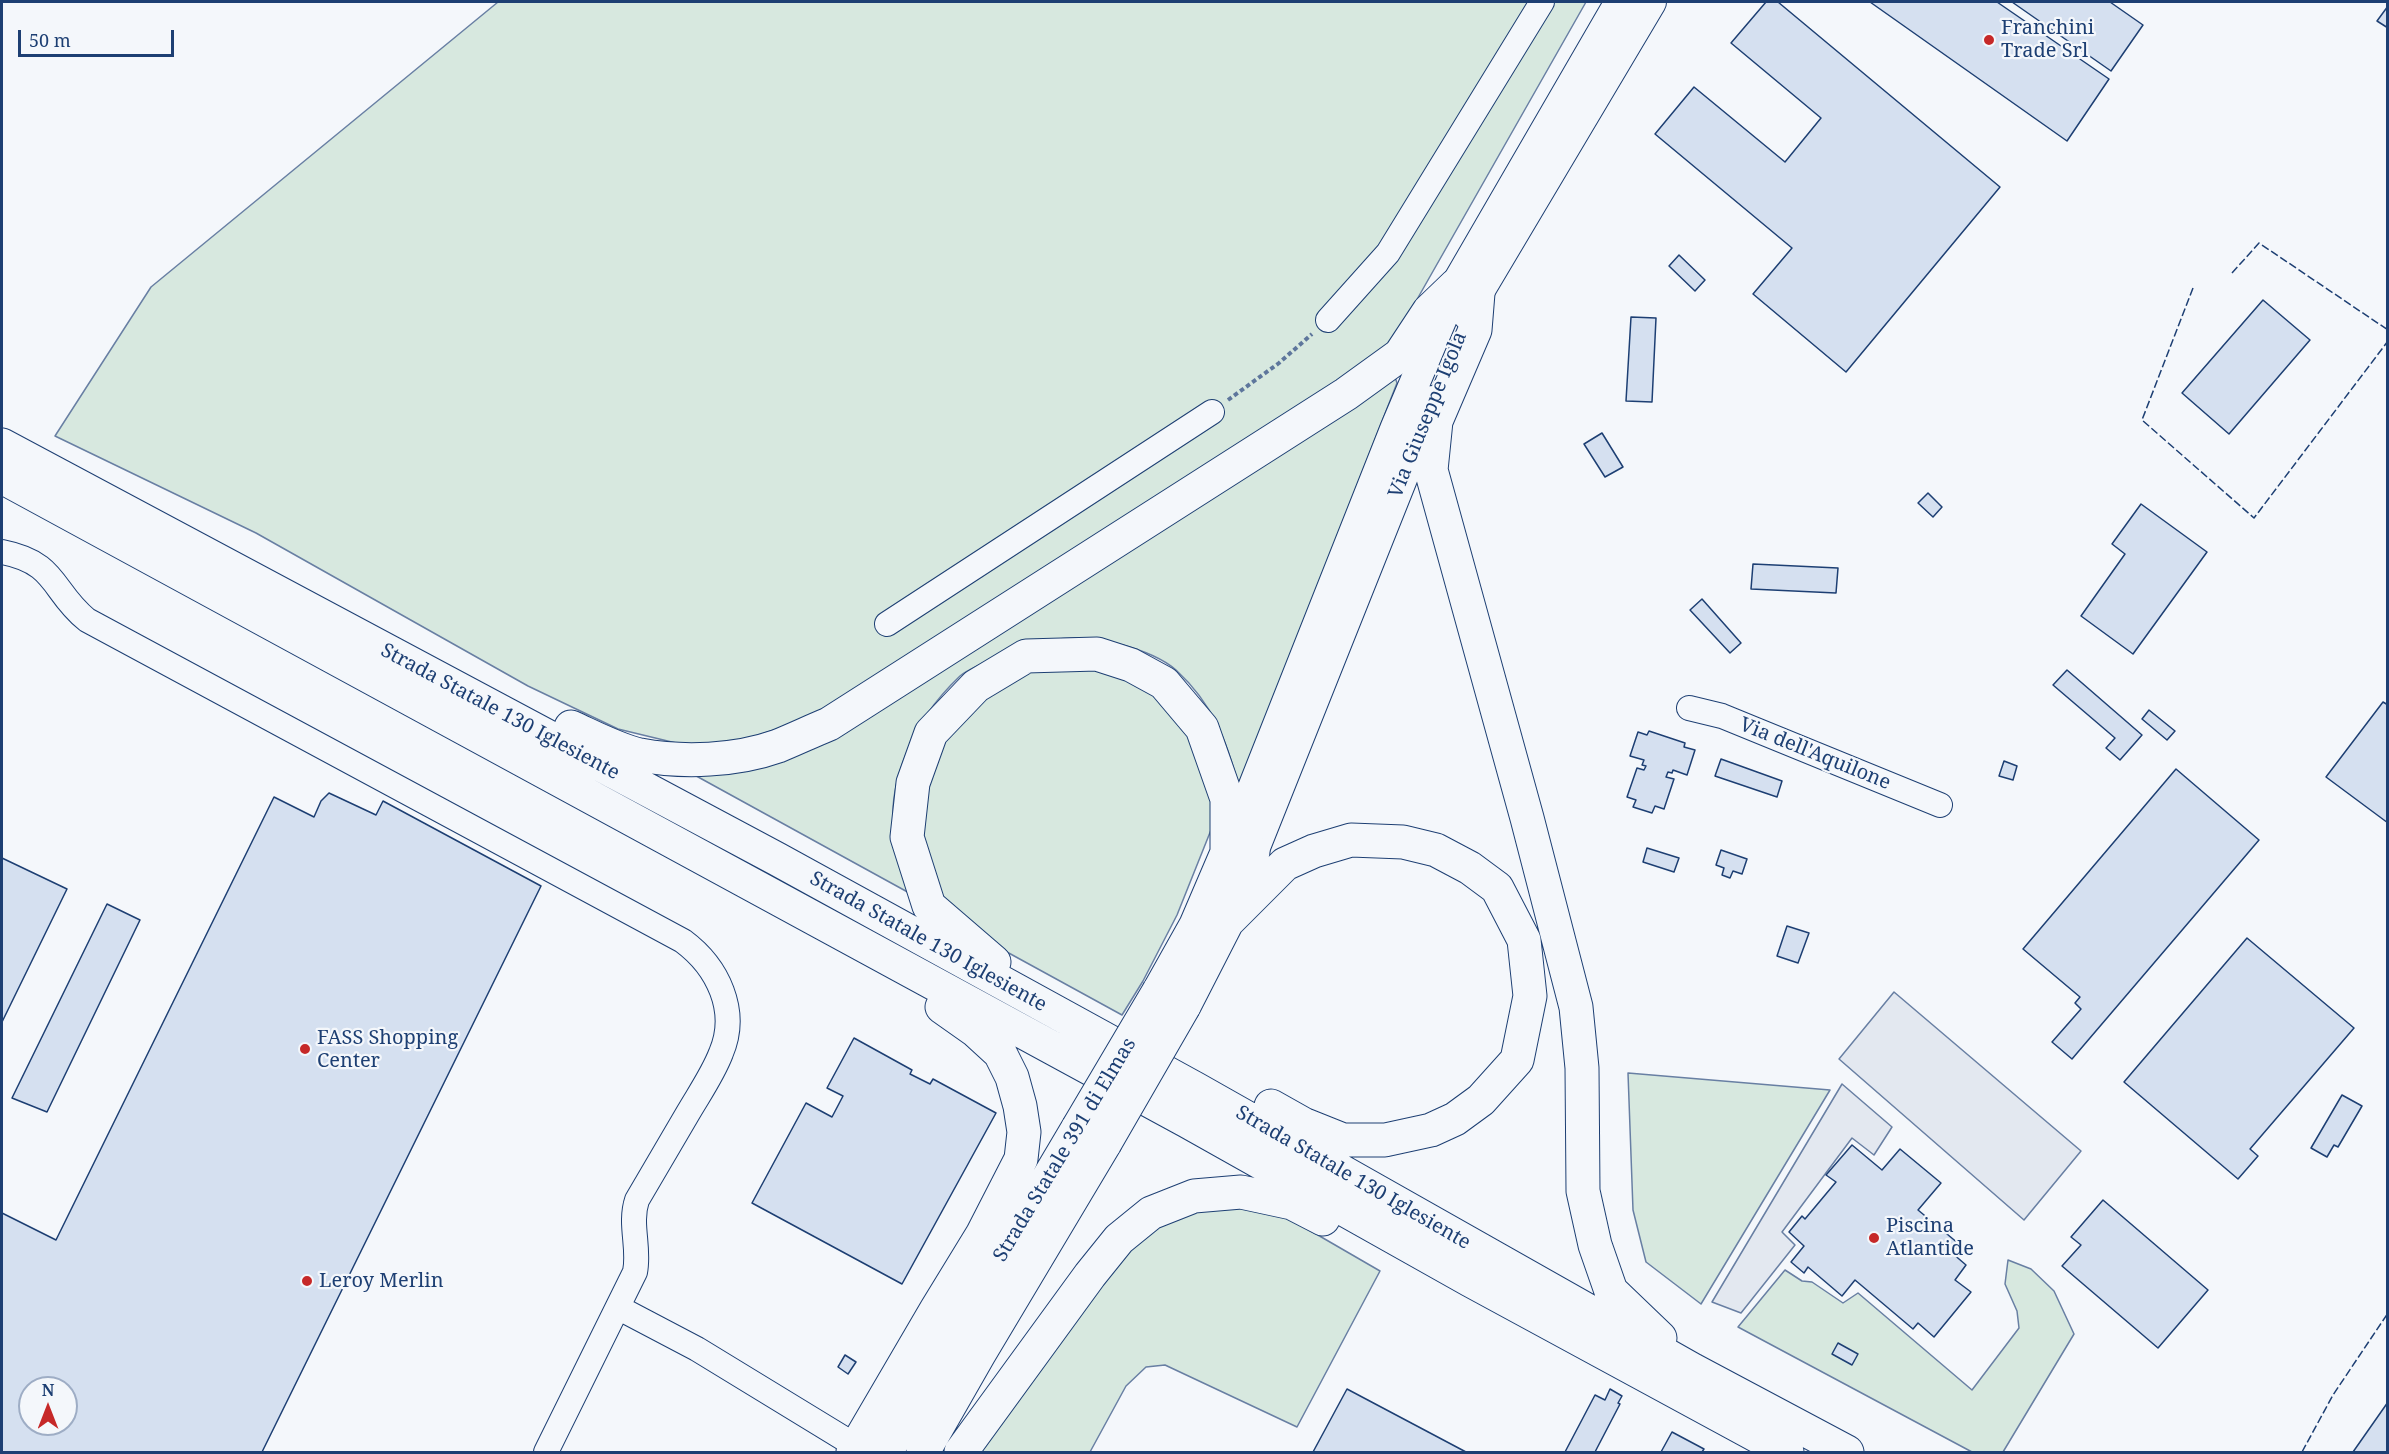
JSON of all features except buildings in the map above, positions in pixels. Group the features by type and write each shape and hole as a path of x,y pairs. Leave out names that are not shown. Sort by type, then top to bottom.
{"highway":[{"path":"428,673 469,676 597,740 639,755 687,760 732,756 776,747 829,724 1346,394 1400,355 1429,311 1467,289 1476,330 1436,422 1431,470 1527,818 1576,1007 1582,1068 1583,1191 1595,1245 1611,1291 1693,1370"},
{"name":"Strada Statale 130 Iglesiente","path":"2,445 777,859 1196,1089 1693,1370 1847,1452"},
{"name":"Strada Statale 130 Iglesiente","path":"2,477 1197,1126 1470,1280 1787,1452"},
{"path":"1048,1008 929,906 907,837 913,783 931,733 976,686 1026,656 1097,654 1131,665 1164,683 1202,728 1227,799 1237,849"},
{"path":"1196,1089 1229,1083 1303,1124 1343,1140 1385,1140 1431,1130 1455,1119 1481,1100 1517,1060 1530,996 1524,940 1497,888 1470,868 1436,850 1403,842 1351,840 1304,855 1285,864 1227,922"},
{"name":"Strada Statale 391 di Elmas","path":"923,1452 979,1354 1091,1135 1171,998 1227,922 1237,849"},
{"name":"Strada Statale 391 di Elmas","path":"1171,998 1196,925 1237,849"},
{"path":"865,1450 936,1310 982,1235 1021,1160 1024,1132 1012,1077 1000,1053 976,1031 949,1013 882,955"},
{"name":"Strada Statale 391 di Elmas","path":"865,1450 1091,1135"},
{"path":"961,1452 1119,1239 1151,1213 1194,1196 1241,1192 1292,1203 1416,1269 1470,1280"}],"main road":[{"name":"Via Giuseppe Igola","path":"1237,849 1467,289 1620,2"},
{"name":"Via Giuseppe Igola","path":"1467,289 1650,2"}],"street":[{"path":"1328,320 1388,253 1542,2"},
{"path":"887,624 1212,412"},
{"path":"2,552 16,555 44,569 76,611 87,620 683,941 705,961 721,986 728,1017 725,1044 712,1072 637,1200 633,1211 637,1262 629,1287 546,1452"},
{"name":"Via dell'Aquilone","path":"1689,708 1722,716 1940,805"},
{"path":"619,1308 697,1349 865,1450"}],"path":[{"path":"1212,412 1280,363 1328,320"}],"shaded area":[{"path":"498,2 1586,2 1407,317 1385,351 811,718 728,745 680,744 618,729 528,686 256,533 55,436 151,287"},
{"path":"1394,374 1397,383 1239,788 1217,724 1200,696 1176,670 1156,657 1141,651 1119,644 1084,638 1033,643 999,655 960,676 928,712 906,754 897,782 893,805 893,823 897,844 913,895 689,772 745,769"},
{"path":"1057,664 1131,674 1196,731 1214,799 1211,830 1177,915 1143,981 1122,1015 985,940 951,909 934,883 916,818 922,785 956,718 1017,673"},
{"path":"1894,992 2081,1151 2024,1220 1839,1059"},
{"path":"1628,1073 1830,1090 1701,1304 1646,1262 1633,1210"},
{"path":"1842,1084 1892,1127 1874,1155 1852,1138 1782,1232 1795,1245 1741,1313 1712,1302"},
{"path":"1229,1205 1285,1216 1380,1271 1297,1427 1165,1365 1146,1367 1126,1386 1090,1452 975,1452 1124,1253 1165,1221 1190,1212"},
{"path":"2008,1260 2031,1269 2054,1291 2074,1334 2003,1452 1972,1452 1738,1327 1785,1270 1802,1281 1812,1282 1843,1303 1858,1293 1972,1390 2019,1328 2017,1311 2005,1284"}],"fence":[{"path":"2232,273 2259,243 2388,330"},
{"path":"2193,288 2142,420 2254,518 2388,341"},
{"path":"2302,1452 2333,1395 2388,1313"}],"place":[{"name":"Franchini Trade Srl","path":"1989,40"},
{"name":"FASS Shopping Center","path":"305,1049"},
{"name":"Piscina Atlantide","path":"1874,1238"},
{"name":"Leroy Merlin","path":"307,1281"}]}
